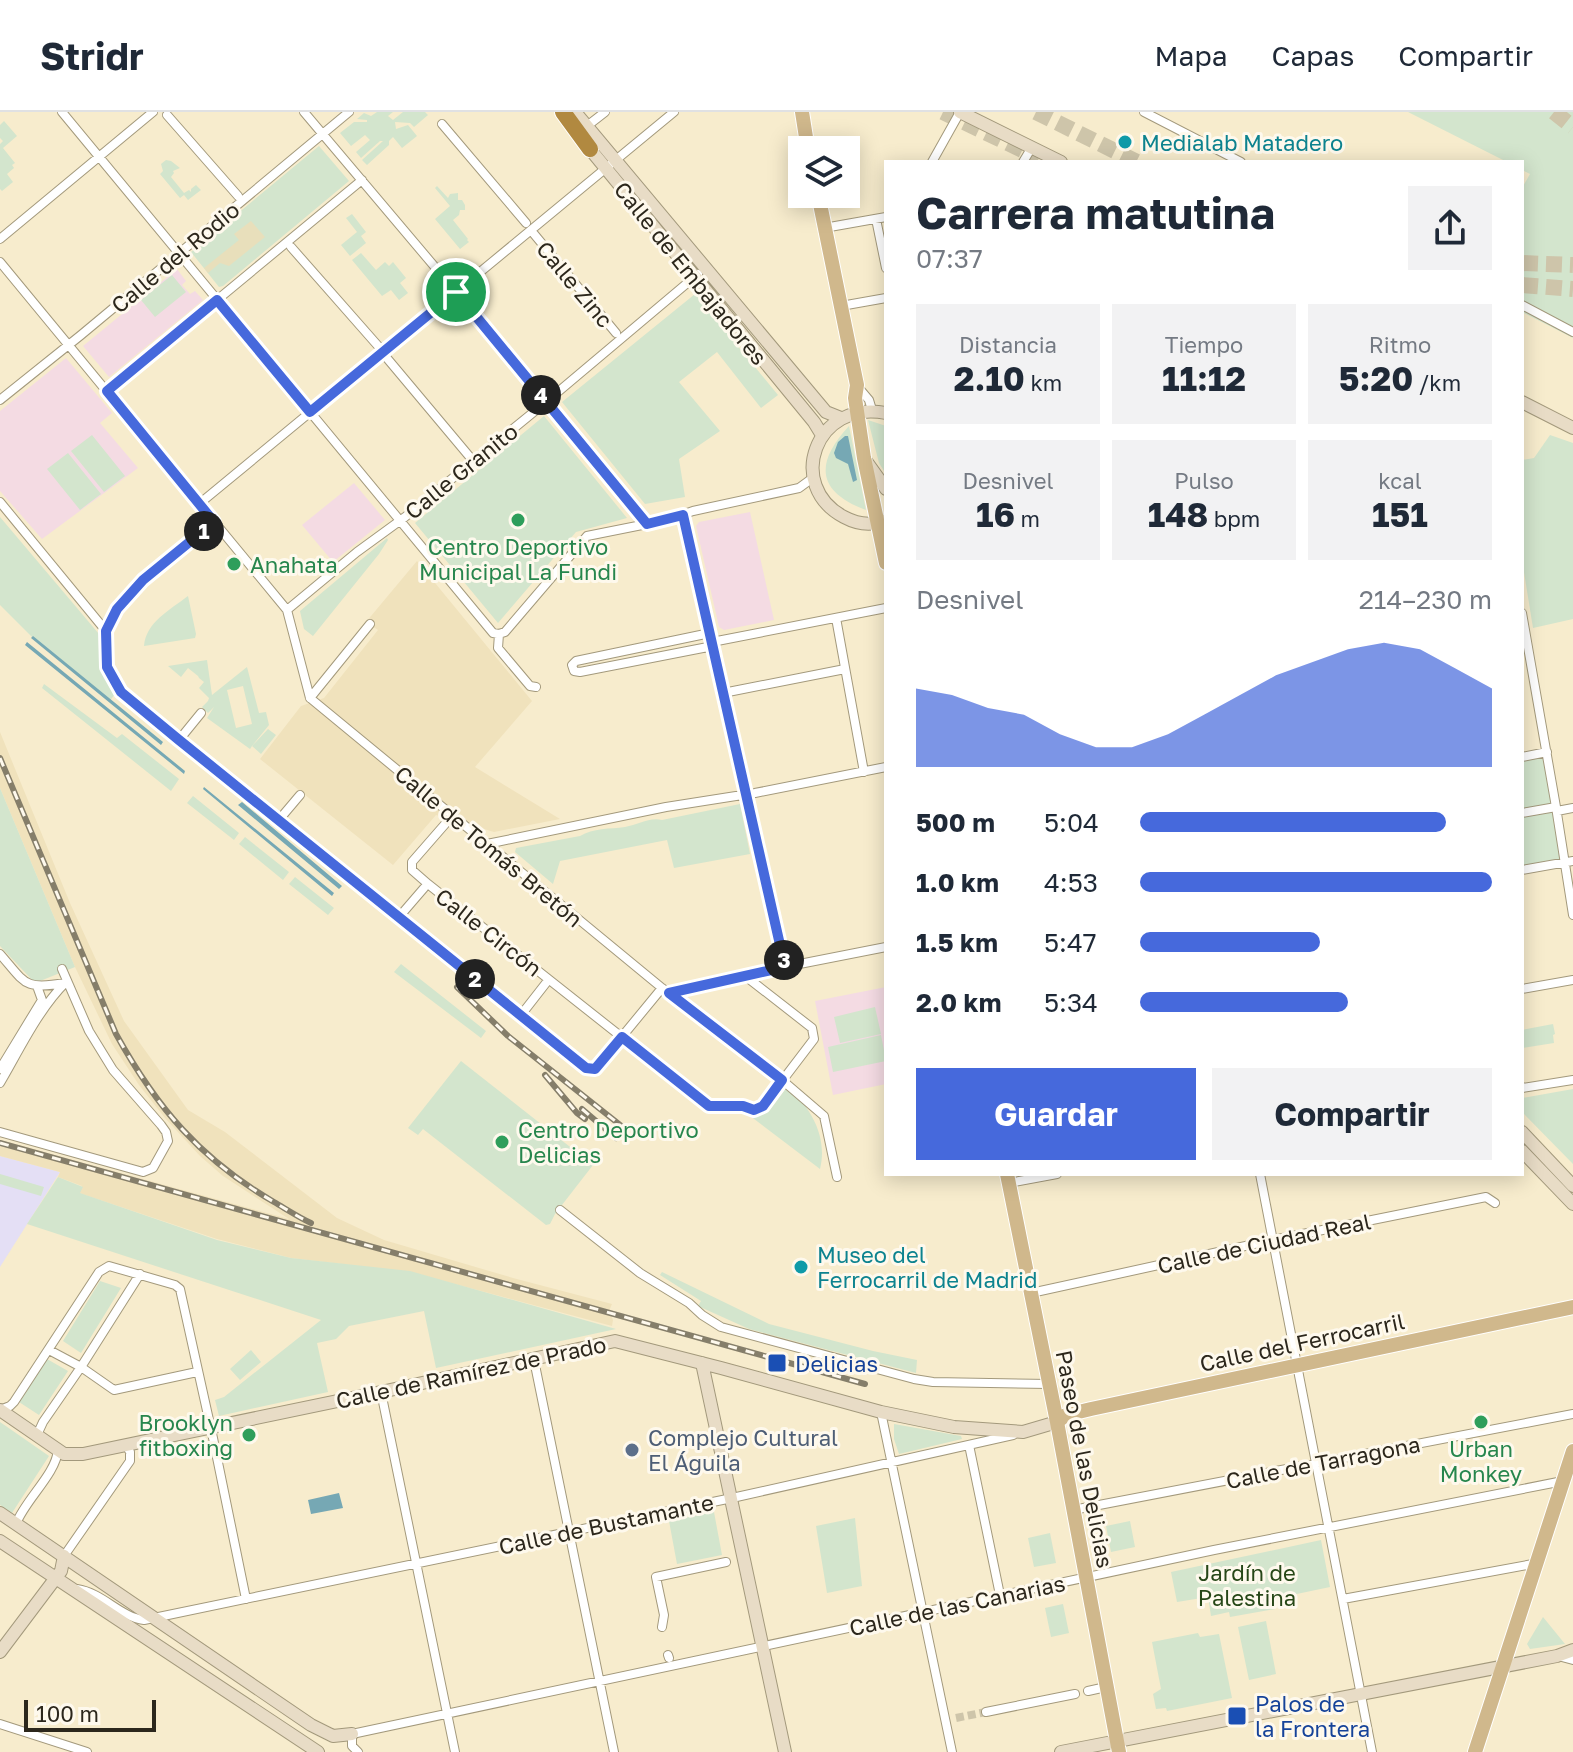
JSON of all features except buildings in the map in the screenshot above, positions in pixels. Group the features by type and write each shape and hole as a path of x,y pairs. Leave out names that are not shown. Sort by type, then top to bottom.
{"highway":[{"path":"563,112 590,149"}],"main road":[{"name":"Calle de Embajadores","path":"557,112 822,435"},
{"name":"Calle de Embajadores","path":"575,112 826,412 841,418"},
{"path":"802,112 806,136"},
{"path":"960,112 1057,160"},
{"path":"820,208 857,385 855,398 864,411 864,458 882,522 884,542"},
{"path":"1524,403 1573,428"},
{"path":"882,522 864,524 837,514 819,492 814,477 814,458 822,435 841,418 864,411 884,413"},
{"path":"864,458 884,486"},
{"path":"1524,1134 1573,1186"},
{"path":"1524,1153 1573,1204"},
{"name":"Paseo de las Delicias","path":"1008,1179 1118,1746"},
{"name":"Calle del Ferrocarril","path":"1057,1422 1066,1415 1091,1409 1566,1309 1573,1301"},
{"name":"Calle de Ramírez de Prado","path":"58,1450 73,1455 126,1445 620,1341 881,1412 954,1427 1023,1432"},
{"path":"702,1363 785,1752"},
{"path":"0,1410 58,1450"},
{"name":"Calle de Bustamante","path":"1023,1432 1057,1422"},
{"path":"1474,1752 1573,1451"},
{"path":"0,1513 319,1730 333,1736 352,1734"},
{"path":"0,1541 311,1750"},
{"path":"0,1645 57,1578 64,1556"},
{"path":"0,1652 17,1627"},
{"path":"1061,1752 1118,1746 1361,1693 1557,1656 1573,1650"}],"street":[{"path":"62,112 493,633 505,632 587,536 799,488 814,477"},
{"path":"0,239 153,112"},
{"path":"304,112 647,524"},
{"name":"Calle del Rodio","path":"0,400 349,112"},
{"path":"587,126 605,112"},
{"path":"199,504 674,112"},
{"path":"933,159 960,112"},
{"path":"1144,112 1237,160"},
{"path":"167,115 238,196"},
{"name":"Calle Zinc","path":"442,124 526,223"},
{"path":"1024,160 1032,147"},
{"path":"107,391 362,180"},
{"path":"824,228 881,218 884,248"},
{"name":"Calle Zinc","path":"534,234 616,333"},
{"path":"291,247 379,347"},
{"path":"0,262 287,610 310,698"},
{"name":"Calle Granito","path":"287,610 546,402 706,267"},
{"path":"841,306 884,298"},
{"path":"1524,306 1569,330 1569,318"},
{"path":"386,357 469,456"},
{"path":"799,488 819,492"},
{"path":"0,502 106,631"},
{"path":"683,515 785,967"},
{"path":"214,522 143,580 117,609 106,631 107,667 121,692 589,1070 597,1067 666,991 884,947"},
{"path":"712,641 578,673 572,665 576,661 712,641 884,608"},
{"path":"836,618 864,772"},
{"path":"310,698 370,624"},
{"path":"499,634 498,648 530,686 536,687"},
{"path":"1524,641 1569,862 1573,915"},
{"path":"723,693 845,669"},
{"name":"Calle de Tomás Bretón","path":"310,698 666,991 824,1116 837,1177"},
{"path":"179,740 201,713"},
{"path":"1524,757 1547,752"},
{"path":"487,844 666,807 884,767"},
{"path":"278,821 300,795"},
{"path":"1524,813 1573,808"},
{"name":"Calle Circón","path":"453,815 412,862 412,870 622,1037"},
{"path":"1524,870 1569,862"},
{"name":"Calle Circón","path":"399,917 424,888"},
{"path":"0,954 24,982 37,986 66,982"},
{"path":"0,1132 143,1172 153,1168 168,1141 161,1125 113,1070 89,1031 62,969"},
{"path":"622,1037 709,1106 743,1106 754,1110 763,1106 814,1039 812,1028 744,975"},
{"path":"1524,989 1573,980"},
{"path":"0,1083 43,1011 66,982"},
{"path":"521,1015 546,983"},
{"path":"0,1069 42,1000 37,986"},
{"path":"1524,1088 1573,1080"},
{"path":"1008,1179 1037,1176"},
{"path":"1260,1176 1372,1752"},
{"name":"Calle de Ciudad Real","path":"1031,1293 1486,1197 1495,1203"},
{"path":"560,1210 640,1273 721,1327 923,1380 1049,1384"},
{"path":"0,1410 14,1402 99,1272 109,1266 175,1285 180,1289 246,1599"},
{"path":"37,1435 140,1274"},
{"path":"49,1350 114,1390 197,1372"},
{"path":"534,1360 614,1752"},
{"path":"381,1392 455,1752"},
{"path":"881,1412 952,1752"},
{"name":"Calle de Tarragona","path":"1073,1510 1573,1414"},
{"name":"Calle de Bustamante","path":"154,1618 732,1498 1023,1432"},
{"path":"64,1556 130,1461 126,1445"},
{"path":"969,1445 1000,1595"},
{"path":"16,1524 56,1461 58,1450"},
{"name":"Calle de las Canarias","path":"352,1734 1329,1526 1563,1481"},
{"path":"662,1627 664,1615 656,1577 726,1562"},
{"path":"1343,1599 1538,1563"},
{"path":"73,1588 94,1593 137,1619 154,1618"},
{"path":"1557,1656 1573,1660"},
{"path":"1088,1691 1106,1687"},
{"path":"986,1712 1075,1694"},
{"path":"945,1721 956,1718"},
{"path":"0,1724 87,1752"},
{"path":"352,1734 350,1742 358,1752"}],"shaded area":[{"path":"177,269 186,281 182,285 190,294 195,291 203,300 109,377 83,346"},
{"path":"66,358 112,413 100,423 138,468 42,539 0,491 0,411"},
{"path":"354,483 385,520 333,562 302,525"},
{"path":"750,512 774,620 724,630 719,627 696,526 699,522"},
{"path":"417,561 532,701 475,767 560,819 494,832 436,815 393,865 260,759 301,706 324,698 378,630 366,622"},
{"path":"0,732 70,903 124,1021 188,1110 225,1132 337,1218 384,1240 612,1304 609,1311 612,1326 410,1272 291,1258 217,1239 79,1193 82,1186 58,1177 60,1172 0,1156 0,1140 289,1219 223,1176 200,1156 139,1085 112,1044 75,967 0,788"},
{"path":"884,987 884,1084 833,1095 815,1001"},
{"path":"0,1156 60,1172 0,1267"}],"green space":[{"path":"377,112 393,112 388,116 393,120 403,112 425,112 428,115 414,127 410,123 395,122 396,129 408,125 417,136 402,148 393,137 389,145 367,165 362,160 383,141 361,158 356,152 370,140 365,135 351,146 340,133 354,122 367,122 357,119 364,113 371,116"},
{"path":"1408,112 1573,112 1573,338 1524,313 1524,184 1530,174 1524,171 1524,160 1503,160"},
{"path":"4,121 17,136 3,148 15,163 7,174 13,182 2,191 0,144 3,141 0,125"},
{"path":"319,146 349,181 219,287 191,252"},
{"path":"166,160 180,168 173,171 171,177 184,193 191,192 196,185 201,190 188,200 184,195 180,198 160,174 163,171 161,164"},
{"path":"437,186 448,198 450,194 458,193 458,200 465,205 465,210 460,210 453,220 469,242 460,249 435,219 450,206 435,188"},
{"path":"352,214 366,232 361,236 366,243 350,256 341,245 357,232 346,218"},
{"path":"361,253 376,270 385,262 389,266 393,262 406,278 400,283 408,293 399,300 391,290 382,296 352,260"},
{"path":"172,275 186,292 155,317 141,300"},
{"path":"695,294 778,395 761,408 717,352 679,382 720,431 679,459 685,497 645,504 562,402"},
{"name":"Centro Deportivo Municipal La Fundi","path":"544,416 627,518 576,532 498,623 415,523"},
{"path":"868,420 884,425 884,471 879,463"},
{"path":"849,426 866,510 837,494 826,475 830,452"},
{"path":"92,435 125,476 104,492 71,451"},
{"path":"1550,435 1573,443 1573,619 1533,628 1524,572 1524,460 1534,458"},
{"path":"68,453 101,494 80,510 47,469"},
{"path":"0,517 99,634 101,666 115,694 109,702 31,636 0,605"},
{"path":"387,538 379,554 313,636 304,629 300,611"},
{"path":"188,596 195,638 144,646 154,623"},
{"path":"207,660 212,695 247,667 259,713 266,712 269,725 250,749 207,718 214,707 208,713 202,707 209,698 199,688 204,682 188,668 181,677 168,666","holes":["243,686 252,724 236,728 227,690"]},
{"path":"44,684 117,738 122,734 179,779 171,791 42,688"},
{"path":"268,729 276,735 261,754 252,746"},
{"path":"1547,752 1565,862 1524,870 1524,757"},
{"path":"0,788 75,967 35,983 0,946"},
{"path":"193,796 239,833 234,840 187,803"},
{"path":"740,804 750,854 674,868 667,840 560,861 553,884 515,852 516,848 596,830"},
{"path":"245,837 289,872 283,880 239,844"},
{"path":"295,877 334,908 328,915 289,884"},
{"path":"401,964 486,1031 481,1038 394,972"},
{"path":"875,1007 881,1034 840,1043 834,1017"},
{"path":"1553,1024 1554,1043 1524,1048 1524,1030"},
{"path":"881,1035 884,1061 833,1072 828,1047"},
{"name":"Centro Deportivo Delicias","path":"461,1061 593,1165 550,1224 546,1225 423,1129 418,1135 408,1128"},
{"path":"787,1087 816,1124 822,1146 820,1169 745,1112 768,1112"},
{"path":"1573,1089 1573,1164 1524,1114 1524,1098"},
{"path":"0,1174 44,1187 41,1196 0,1184"},
{"path":"58,1177 83,1187 80,1193 217,1240 291,1258 410,1271 616,1329 436,1368 424,1311 349,1326 336,1339 317,1343 328,1392 219,1416 215,1400 224,1397 321,1320 27,1224"},
{"path":"662,1272 769,1324 917,1360 916,1373 749,1329 698,1306 701,1301 660,1275"},
{"path":"100,1281 121,1288 81,1353 63,1341"},
{"path":"251,1350 261,1362 240,1380 230,1369"},
{"path":"47,1359 68,1371 39,1415 19,1402"},
{"path":"0,1422 49,1456 12,1513 0,1505"},
{"path":"894,1424 961,1436 962,1439 899,1454 894,1439"},
{"path":"714,1512 722,1555 677,1564 669,1521"},
{"path":"855,1518 862,1586 827,1593 816,1526"},
{"path":"1130,1521 1135,1547 1111,1552 1106,1526"},
{"path":"1050,1533 1056,1563 1034,1567 1028,1538"},
{"name":"Jardín de Palestina","path":"1321,1540 1330,1587 1273,1599 1275,1609 1230,1617 1229,1612 1211,1616 1208,1597 1177,1602 1171,1572"},
{"path":"1063,1604 1069,1633 1051,1637 1045,1608"},
{"path":"1543,1617 1565,1644 1530,1649 1527,1644"},
{"path":"1266,1621 1276,1674 1249,1680 1238,1627"},
{"path":"1198,1633 1200,1637 1219,1634 1232,1698 1167,1711 1166,1708 1156,1709 1153,1694 1161,1689 1152,1642"}],"sand":[{"path":"251,221 265,237 229,266 220,263 208,273 204,268 239,240 234,234"}],"water":[{"path":"848,436 857,480 853,482 848,464 836,458 834,453 838,442"},
{"path":"33,636 163,742 161,745 31,638"},
{"path":"27,642 185,771 184,774 25,645"},
{"path":"203,789 334,893 332,896"},
{"path":"242,802 342,886 339,889 238,805"},
{"path":"339,1493 343,1508 311,1514 308,1500"}],"tunnel":[{"path":"943,112 1039,158"},
{"path":"1036,112 1133,160"},
{"path":"1554,112 1573,127"},
{"path":"1524,263 1573,265"},
{"path":"1524,285 1573,289"},
{"path":"956,1718 986,1712"}],"railway":[{"path":"0,758 116,1034 148,1085 183,1130 224,1168 311,1223"},
{"path":"457,987 508,1036 624,1128"},
{"path":"545,1075 585,1119"},
{"path":"582,1109 616,1138"},
{"path":"0,1143 865,1384"}],"place":[{"name":"Medialab Matadero","path":"1125,142"},
{"name":"Centro Deportivo Municipal La Fundi","path":"518,520"},
{"name":"Anahata","path":"234,564"},
{"name":"Centro Deportivo Delicias","path":"502,1142"},
{"name":"Museo del Ferrocarril de Madrid","path":"801,1267"},
{"name":"Delicias","path":"777,1363"},
{"name":"Urban Monkey","path":"1481,1422"},
{"name":"Brooklyn fitboxing","path":"249,1435"},
{"name":"Complejo Cultural El Águila","path":"632,1450"},
{"name":"Palos de la Frontera","path":"1237,1716"}],"route":[{"path":"456,292 647,524 683,515 785,967 669,993 782,1080 763,1106 754,1110 743,1106 709,1106 622,1037 595,1069 586,1068 121,692 107,667 106,631 117,609 143,580 214,522 107,391 217,300 310,412 456,292"}]}
